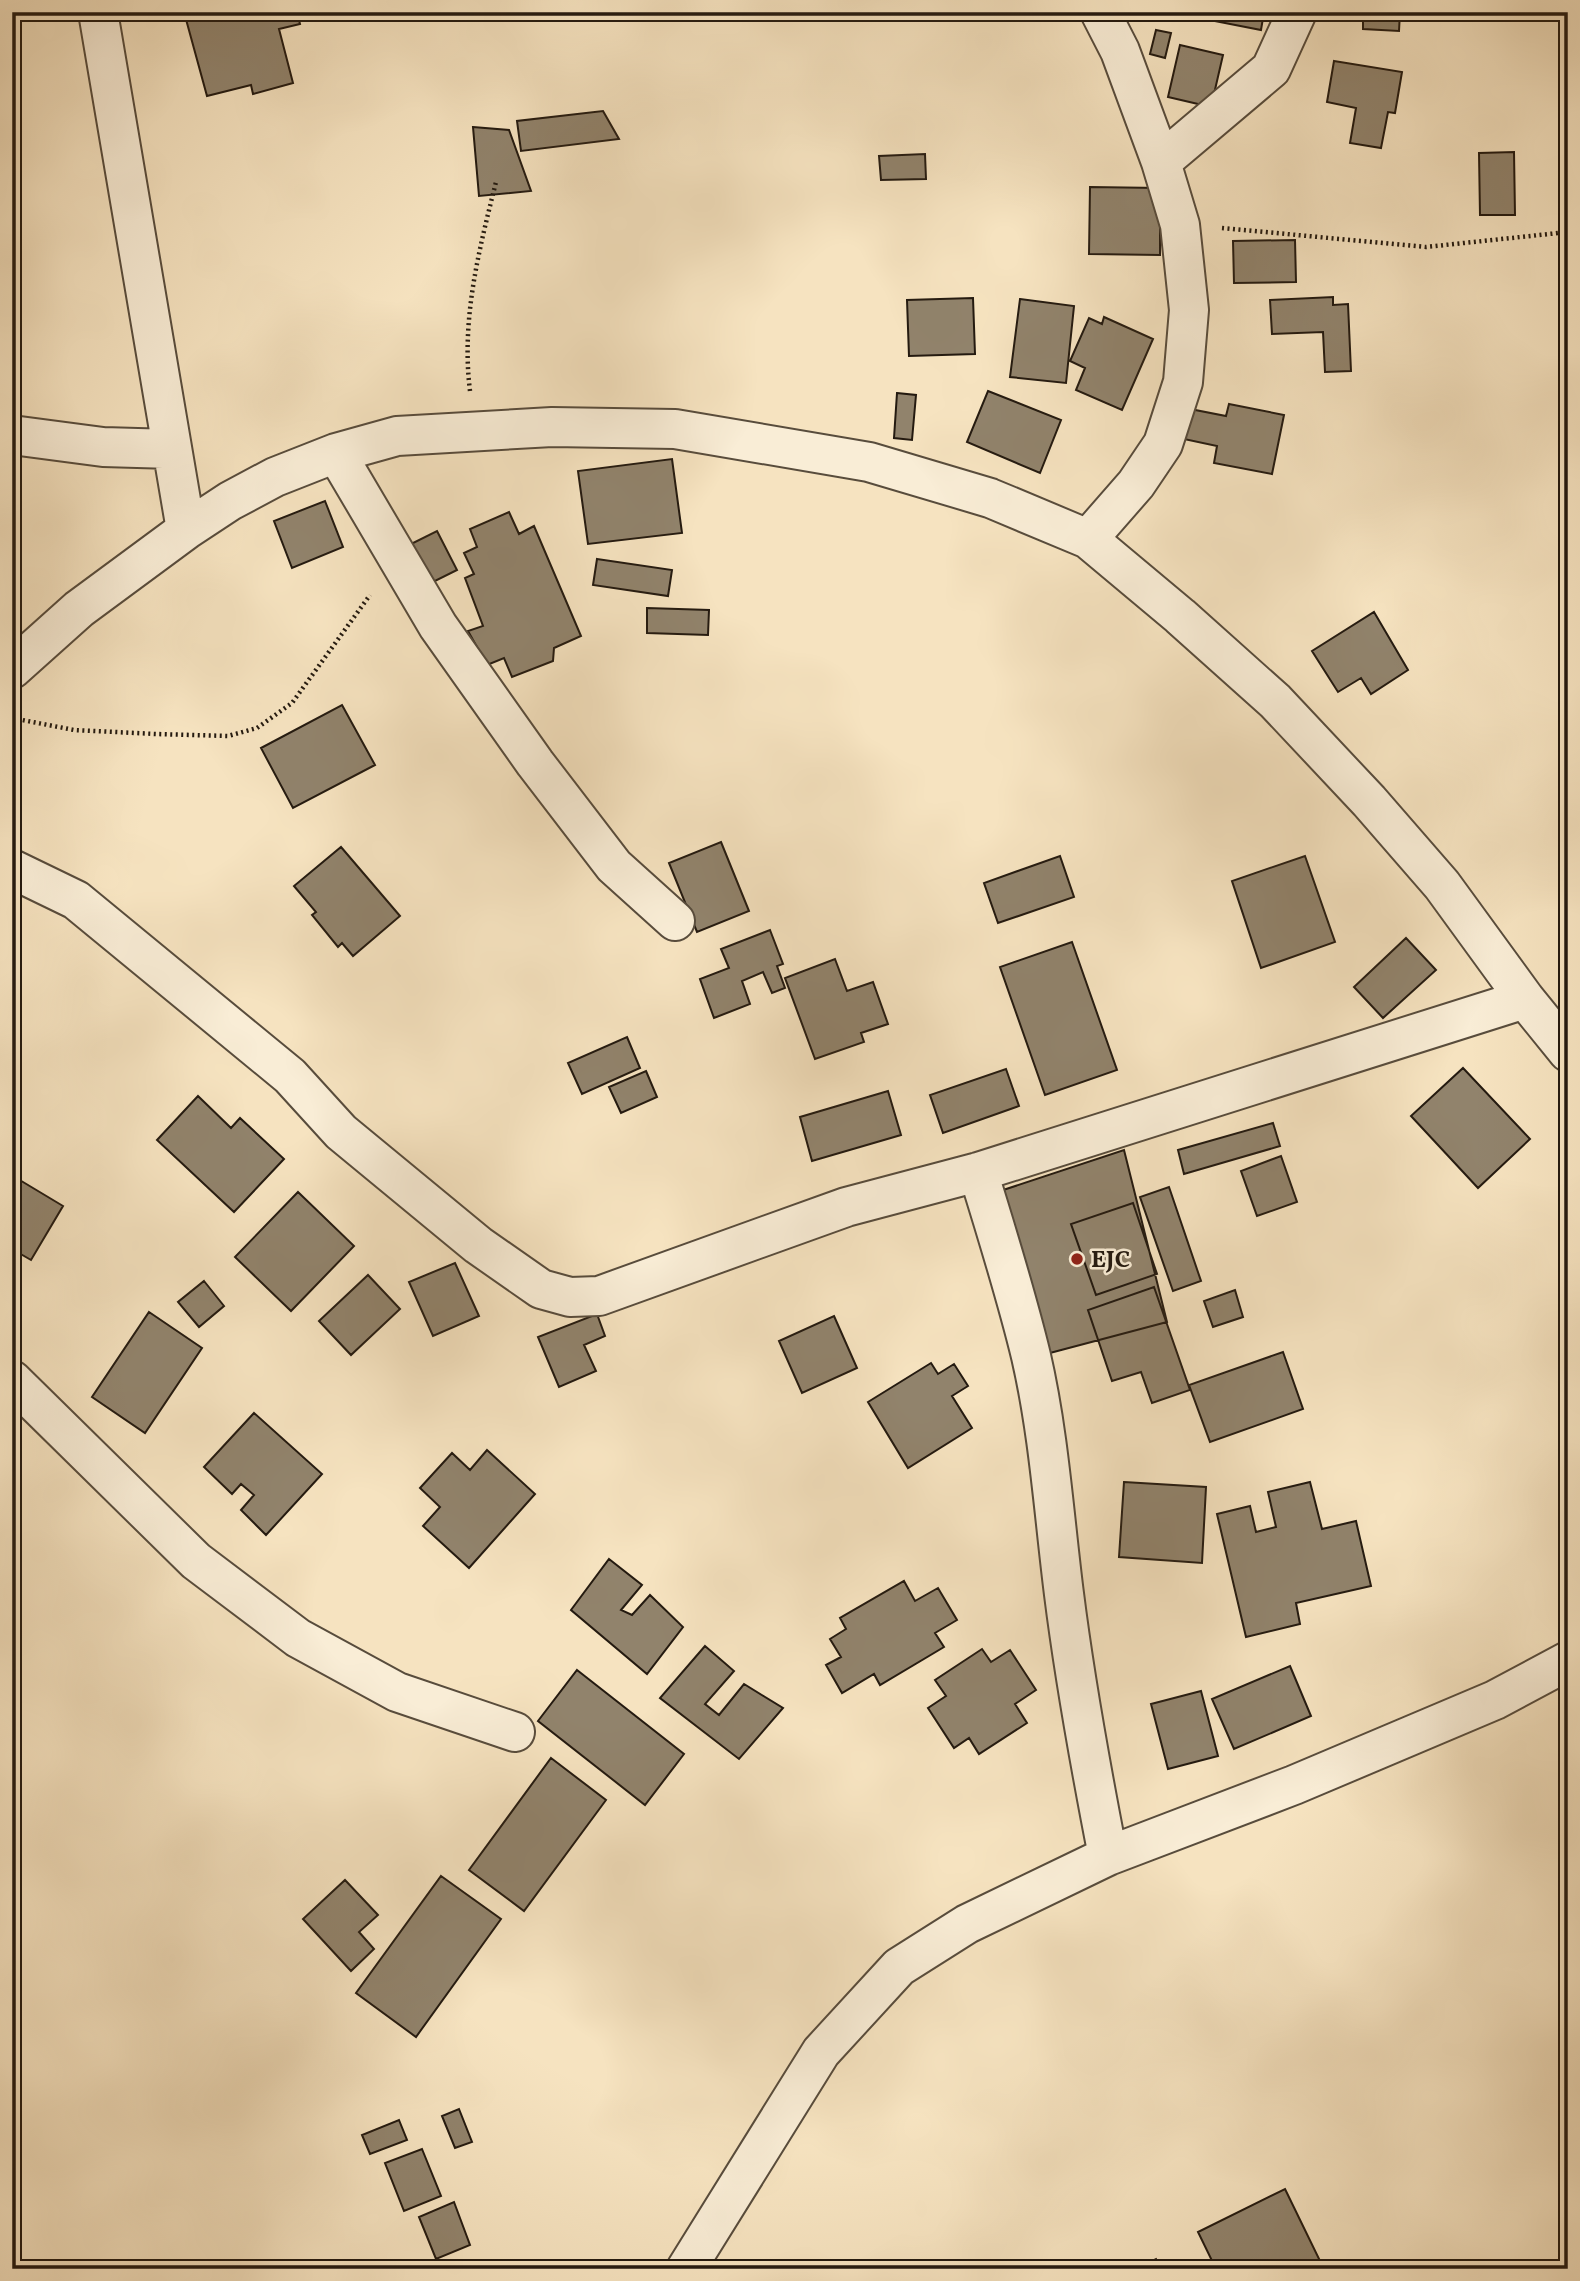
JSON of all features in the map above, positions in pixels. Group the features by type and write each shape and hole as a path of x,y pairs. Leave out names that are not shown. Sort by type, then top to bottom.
{"street":[{"path":"99,12 186,530"},
{"path":"1088,539 1136,484 1163,444 1184,382 1189,310 1180,225 1161,162 1120,51 1100,12"},
{"path":"1161,162 1271,69 1297,12"},
{"path":"12,669 79,609 230,501 275,477 336,453 397,436 552,427 675,429 869,462 990,498 1088,539 1180,615 1275,701 1369,801 1443,885 1525,999 1568,1052"},
{"path":"12,435 103,447 172,449"},
{"path":"336,453 438,626 534,763 614,866 675,921"},
{"path":"12,869 76,900 290,1076 341,1132 478,1245 541,1289 570,1297 599,1296 846,1207 978,1172 1525,999"},
{"path":"978,1172 1005,1257 1031,1359 1053,1488 1063,1592 1080,1713 1108,1856"},
{"path":"12,1380 195,1561 298,1638 397,1692 515,1732"},
{"path":"686,2269 821,2052 899,1967 967,1924 1108,1856 1332,1769 1495,1700 1568,1661"}],"path":[{"path":"474,430 467,372 469,317 474,270 496,182"},
{"path":"1180,225 1426,247 1568,232"},
{"path":"12,718 74,730 156,734 228,736 257,728 292,703 397,557"}],"building":[{"path":"184,12 297,12 300,24 279,29 293,83 253,94 251,85 207,96"},
{"path":"1194,12 1264,12 1261,30 1194,17"},
{"path":"1363,12 1400,12 1399,31 1363,29"},
{"path":"1156,30 1171,33 1165,58 1150,54"},
{"path":"1180,45 1223,55 1211,107 1168,97"},
{"path":"1334,61 1402,72 1395,113 1388,112 1381,148 1350,143 1356,108 1327,102"},
{"path":"603,111 619,139 521,151 517,121"},
{"path":"473,127 509,130 531,191 479,196"},
{"path":"1514,152 1515,215 1480,215 1479,153"},
{"path":"925,154 926,179 881,180 879,156"},
{"path":"1090,187 1160,188 1160,255 1089,254"},
{"path":"1295,240 1296,282 1234,283 1233,241"},
{"path":"1333,297 1333,305 1348,304 1351,371 1325,372 1323,332 1272,334 1270,300"},
{"path":"973,298 975,354 909,356 907,300"},
{"path":"1020,299 1074,306 1066,383 1010,377"},
{"path":"1104,317 1153,339 1122,410 1076,390 1085,368 1070,361 1089,318 1102,324"},
{"path":"988,391 1061,420 1040,473 967,442"},
{"path":"897,393 916,395 912,440 894,438"},
{"path":"1229,404 1284,415 1272,474 1214,463 1217,446 1184,439 1190,409 1226,416"},
{"path":"672,459 682,533 588,544 578,471"},
{"path":"325,501 343,547 292,568 274,521"},
{"path":"509,512 519,534 534,526 581,636 554,648 553,661 512,677 504,658 487,665 468,631 483,626 465,578 474,574 464,553 477,547 470,529"},
{"path":"437,531 457,570 423,587 403,548"},
{"path":"597,559 672,570 668,596 593,585"},
{"path":"647,608 709,610 708,635 647,633"},
{"path":"1374,612 1408,670 1371,694 1361,678 1338,692 1312,651"},
{"path":"342,705 375,765 293,808 261,748"},
{"path":"721,842 749,911 697,932 669,863"},
{"path":"341,847 400,916 353,956 342,943 338,947 312,915 316,912 294,886"},
{"path":"1060,856 1074,897 998,923 984,883"},
{"path":"1305,856 1335,942 1261,968 1232,881"},
{"path":"770,930 783,964 777,966 785,988 772,993 763,972 742,981 750,1004 714,1018 700,979 729,968 721,949"},
{"path":"1406,938 1436,970 1383,1018 1354,987"},
{"path":"1072,942 1117,1070 1045,1095 1000,967"},
{"path":"835,959 847,991 873,982 888,1024 861,1033 864,1042 815,1059 785,978"},
{"path":"627,1037 640,1068 582,1094 568,1063"},
{"path":"1463,1068 1530,1139 1478,1188 1411,1116"},
{"path":"1006,1069 1019,1106 943,1133 930,1095"},
{"path":"646,1071 657,1097 621,1113 609,1087"},
{"path":"888,1091 901,1135 812,1161 800,1117"},
{"path":"198,1096 231,1128 240,1118 284,1159 234,1212 157,1140"},
{"path":"1273,1123 1280,1146 1184,1174 1178,1150"},
{"name":"EJC","path":"1124,1150 1167,1322 1031,1358 985,1196"},
{"path":"1281,1156 1297,1202 1257,1216 1241,1171"},
{"path":"13,1176 63,1206 31,1260 12,1249"},
{"path":"1169,1187 1201,1281 1173,1291 1140,1197"},
{"path":"298,1192 354,1246 291,1311 235,1257"},
{"path":"1133,1203 1157,1274 1096,1295 1071,1224"},
{"path":"455,1263 479,1316 433,1336 409,1282"},
{"path":"368,1275 400,1309 351,1355 319,1321"},
{"path":"204,1281 224,1306 199,1327 178,1302"},
{"path":"1154,1287 1190,1390 1152,1403 1141,1372 1112,1381 1088,1310"},
{"path":"1235,1290 1243,1317 1213,1327 1204,1301"},
{"path":"149,1312 202,1348 145,1433 92,1397"},
{"path":"597,1314 605,1336 584,1345 596,1371 559,1387 538,1337"},
{"path":"834,1316 857,1368 802,1393 779,1341"},
{"path":"1283,1352 1303,1409 1210,1442 1189,1385"},
{"path":"931,1363 938,1374 954,1364 968,1386 952,1396 972,1428 908,1468 868,1402"},
{"path":"254,1413 322,1474 266,1535 241,1510 254,1495 241,1484 232,1494 204,1467"},
{"path":"487,1450 535,1494 469,1568 423,1526 440,1507 420,1488 452,1453 470,1470"},
{"path":"1124,1482 1206,1487 1202,1563 1119,1557"},
{"path":"1310,1482 1322,1529 1356,1521 1371,1586 1296,1603 1300,1624 1246,1637 1217,1514 1250,1506 1256,1532 1276,1527 1268,1492"},
{"path":"609,1559 642,1585 621,1610 632,1615 650,1595 683,1627 647,1674 571,1610"},
{"path":"904,1581 915,1601 938,1588 957,1620 935,1633 944,1647 880,1685 874,1674 842,1693 826,1665 841,1657 830,1639 846,1629 840,1618"},
{"path":"705,1646 734,1671 705,1704 719,1715 744,1684 783,1708 739,1759 660,1698"},
{"path":"982,1649 991,1662 1010,1650 1036,1690 1015,1704 1027,1723 979,1754 969,1738 954,1748 928,1708 946,1696 935,1680"},
{"path":"1290,1666 1311,1716 1234,1749 1212,1699"},
{"path":"577,1670 684,1754 645,1805 538,1721"},
{"path":"1201,1691 1218,1756 1168,1769 1151,1704"},
{"path":"551,1758 606,1800 524,1911 469,1870"},
{"path":"441,1876 501,1919 416,2037 356,1993"},
{"path":"345,1880 378,1915 359,1932 374,1949 351,1971 303,1919"},
{"path":"459,2109 472,2142 455,2148 442,2116"},
{"path":"399,2120 407,2140 370,2154 362,2135"},
{"path":"422,2149 441,2196 404,2211 385,2163"},
{"path":"1285,2189 1322,2265 1314,2269 1216,2269 1198,2232"},
{"path":"454,2202 470,2245 436,2259 419,2217"},
{"path":"1156,2259 1160,2269 1135,2269"}],"place":[{"name":"EJC","path":"1077,1259"}]}
